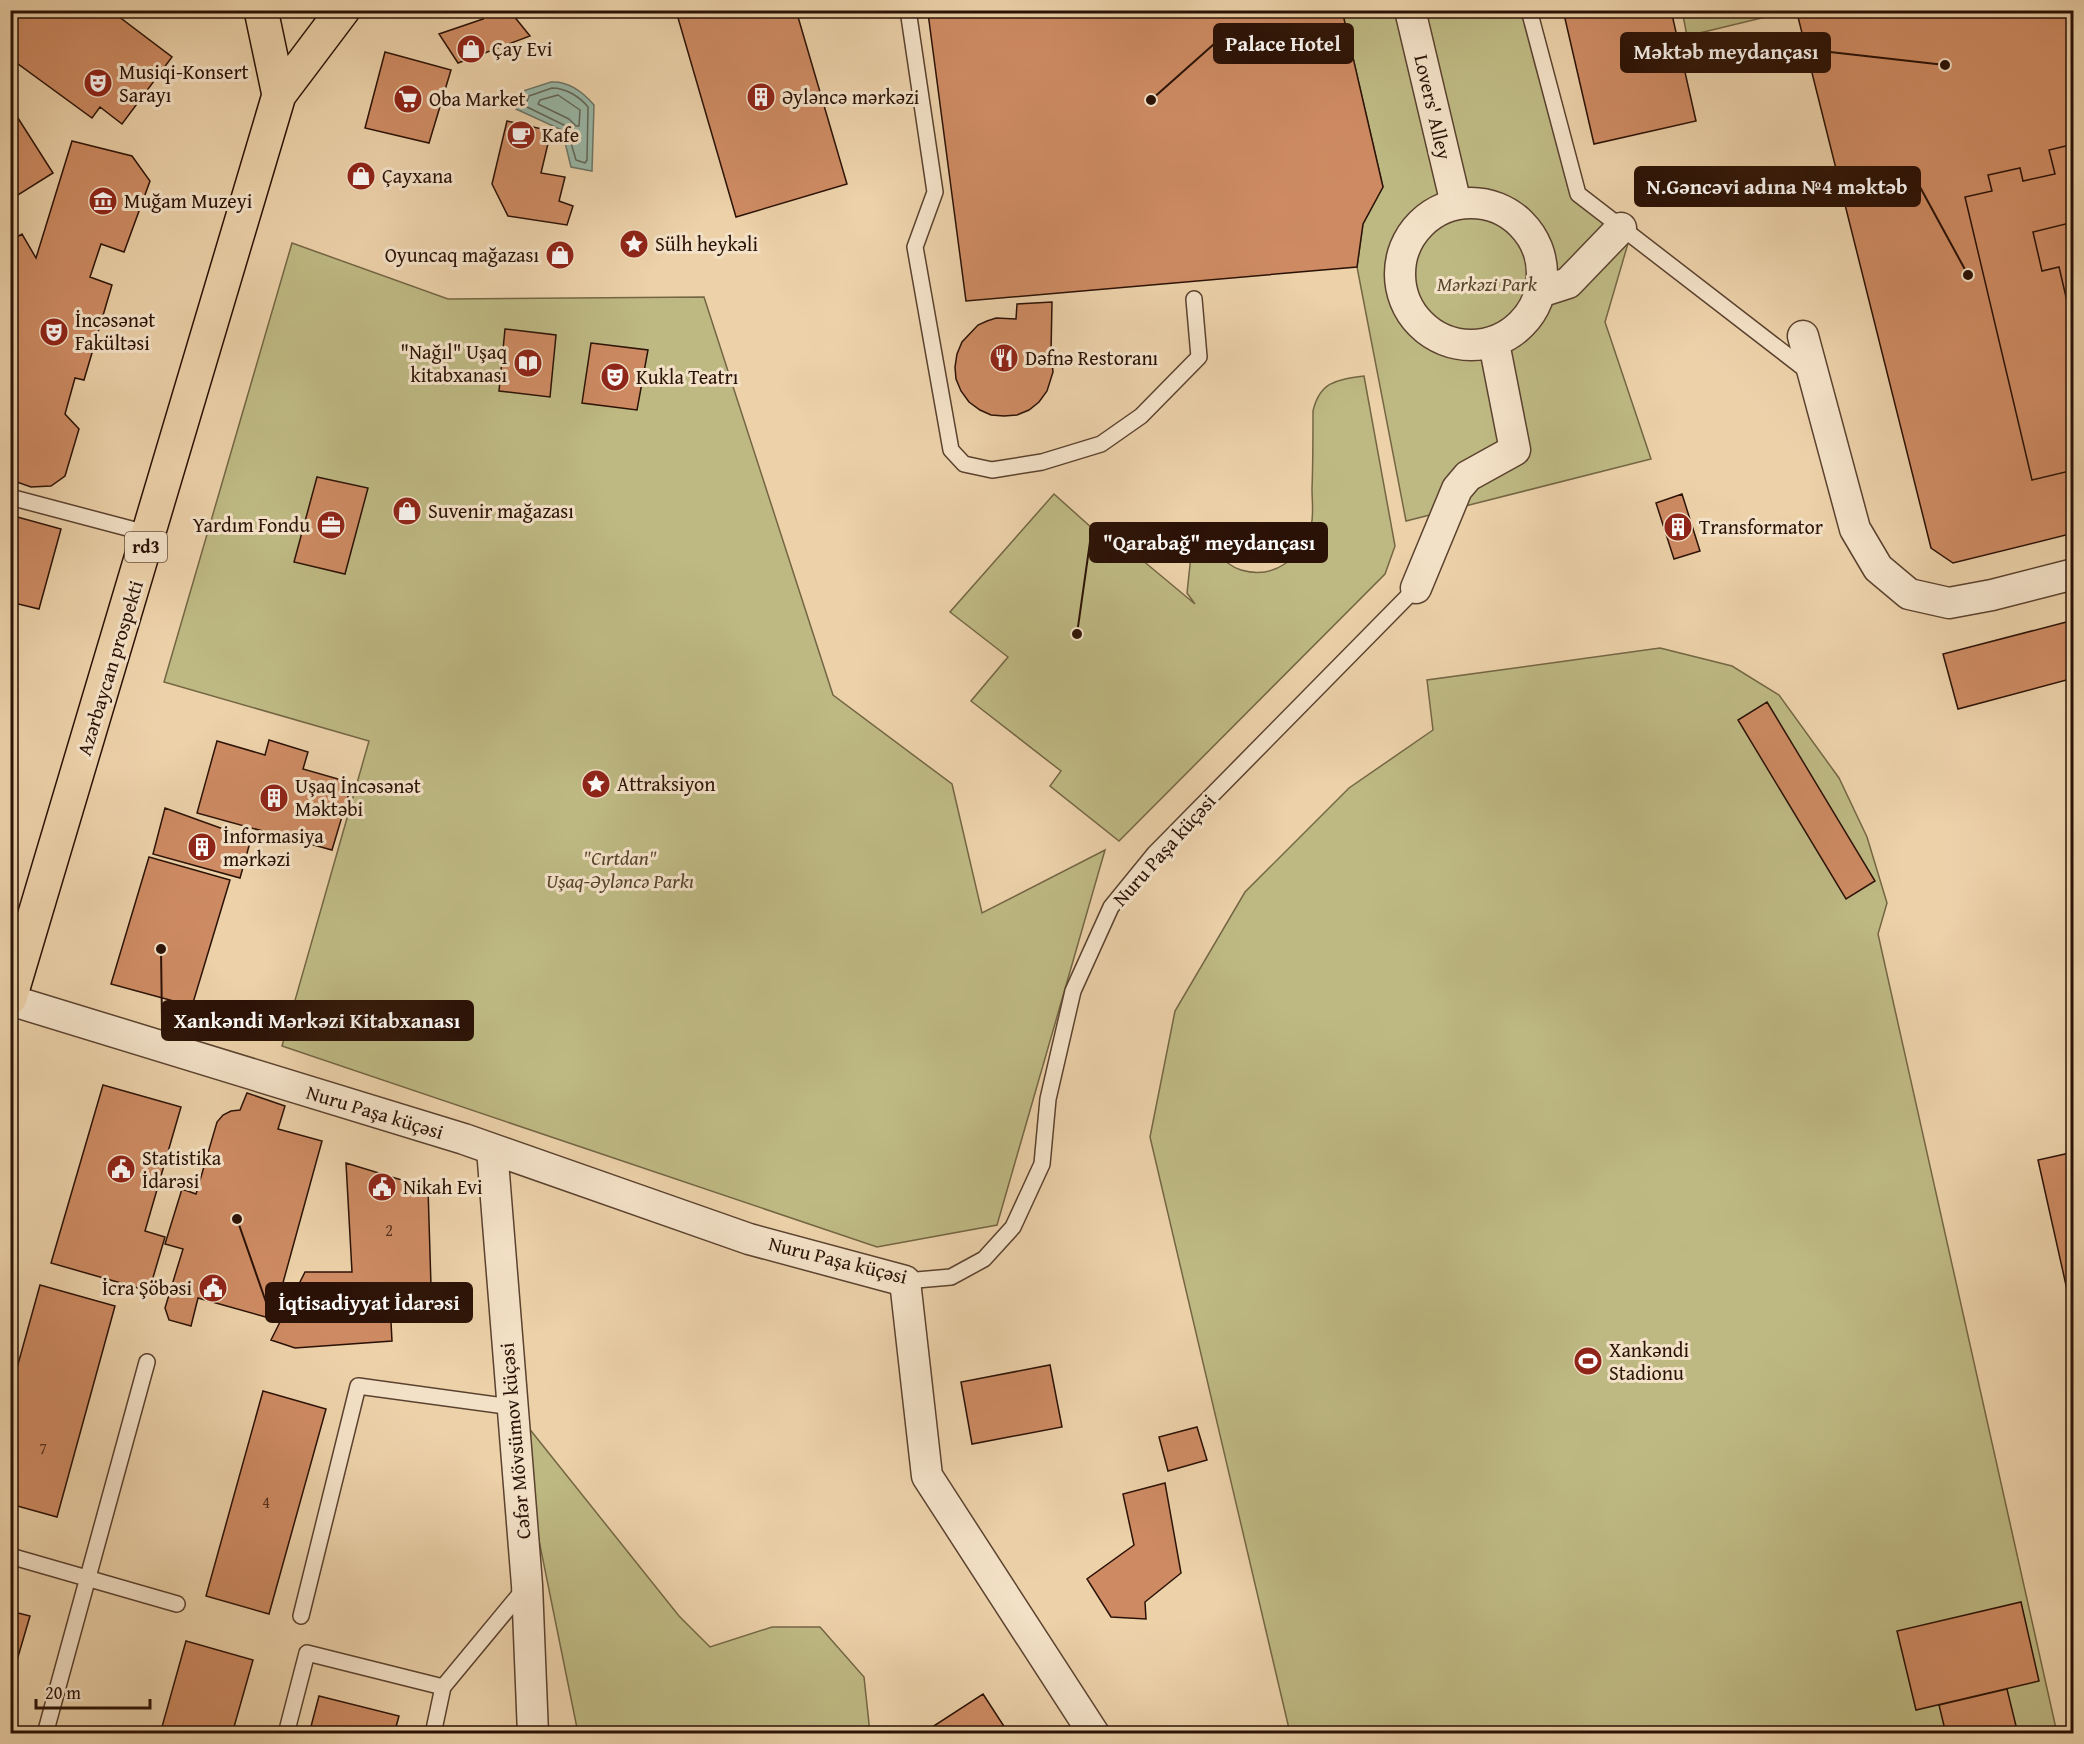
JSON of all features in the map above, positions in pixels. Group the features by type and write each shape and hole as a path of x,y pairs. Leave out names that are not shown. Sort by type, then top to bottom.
{"main road":[{"path":"261,10 279,95"},
{"path":"279,95 343,10"},
{"name":"Azərbaycan prospekti","path":"10,999 279,95"}],"street":[{"name":"Lovers' Alley","path":"1410,10 1456,204"},
{"path":"1480,203 1504,210 1523,224 1536,244 1542,267 1540,292 1530,314 1513,331 1494,344 1446,341 1426,328 1411,312 1402,291 1400,268 1406,246 1421,224 1435,212 1456,204 1480,203"},
{"path":"1540,292 1568,283 1621,228"},
{"path":"1803,336 1855,529 1878,568 1909,594 1949,603 1992,595 2073,574"},
{"path":"1416,588 1457,489 1468,476 1515,450 1494,344"},
{"name":"Nuru Paşa küçəsi","path":"10,999 492,1149 749,1239 905,1281"},
{"name":"Cəfər Mövsümov küçəsi","path":"492,1149 526,1585 533,1734"},
{"path":"905,1281 927,1476 1094,1734"}],"lane":[{"path":"908,10 935,192 915,247 951,450 964,464 992,470 1042,462 1101,444 1141,416 1199,357 1194,299"},
{"path":"1529,10 1578,194 1815,376"},
{"path":"10,497 150,534"},
{"name":"Nuru Paşa küçəsi","path":"905,1281 951,1277 984,1258 1013,1227 1042,1164 1048,1099 1073,991 1110,907 1155,853 1416,588"},
{"path":"45,1734 147,1362"},
{"path":"301,1616 358,1386 512,1407"},
{"path":"10,1556 177,1604"},
{"path":"433,1734 443,1687 526,1585"},
{"path":"286,1734 307,1653 443,1687"}],"green space":[{"path":"1682,10 1790,10 1790,11 1687,36"},
{"name":"Mərkəzi Park","path":"1342,11 1527,11 1577,197 1629,240 1605,322 1651,459 1406,521 1357,267 1363,224 1383,187"},
{"name":"\"Cırtdan\" Uşaq-Əyləncə Parkı","path":"292,243 448,299 704,297 833,695 952,784 982,913 1105,850 997,1225 877,1247 282,1046 369,741 164,682"},
{"path":"1364,376 1395,546 1385,574 1119,841 1050,786 1061,771 971,701 1008,657 950,612 1054,494 1112,546 1118,540 1195,604 1187,593 1193,537 1206,543 1228,563 1241,570 1265,572 1285,564 1301,548 1312,522 1313,411 1316,401 1320,393 1331,384"},
{"name":"Xankəndi Stadionu","path":"1660,648 1732,666 1779,695 1839,778 1867,837 1887,903 1878,934 2057,1733 1290,1733 1150,1137 1175,1011 1245,892 1349,788 1433,730 1427,680"},
{"path":"512,1407 679,1616 710,1647 772,1627 820,1627 864,1677 870,1733 578,1733"}],"water":[{"path":"551,82 563,83 575,88 594,105 592,171 571,167 562,130 516,109 523,91"}],"building":[{"name":"Musiqi-Konsert Sarayı","path":"10,10 110,10 172,57 122,124 100,107 92,118 10,58"},
{"name":"Çay Evi","path":"479,10 509,10 530,36 458,63 439,34 483,19"},
{"name":"Əyləncə mərkəzi","path":"796,10 847,184 736,217 676,11"},
{"path":"943,10 1342,10 1383,187 1363,224 1357,267 966,301 928,13"},
{"path":"1563,10 1671,10 1696,121 1594,144"},
{"path":"1826,10 2074,10 2074,533 1953,563 1931,548 1798,17"},
{"name":"Oba Market","path":"385,52 451,70 429,143 365,128"},
{"path":"16,115 53,173 10,200 10,116"},
{"path":"507,121 551,131 541,173 565,177 559,201 573,206 567,225 508,216 492,184"},
{"name":"İncəsənət Fakültəsi","path":"72,141 132,156 150,181 124,252 101,244 90,277 112,285 84,380 75,378 65,414 79,429 65,476 51,486 31,487 14,481 17,466 10,464 10,241 22,234 36,258"},
{"path":"2074,144 2074,222 2033,232 2042,271 2059,267 2074,331 2074,470 2032,480 1965,197 1992,191 1988,175 2020,168 2023,181 2055,174 2049,150"},
{"name":"Dəfnə Restoranı","path":"1052,302 1053,372 1047,391 1039,402 1029,410 1017,415 1004,416 991,415 969,402 956,379 957,354 962,342 978,325 987,321 996,318 1016,319 1017,304"},
{"name":"\"Nağıl\" Uşaq kitabxanası","path":"505,329 556,335 550,397 499,391"},
{"name":"Kukla Teatrı","path":"591,343 648,350 637,410 582,403"},
{"name":"Yardım Fondu","path":"317,477 368,488 345,574 294,562"},
{"name":"Transformator","path":"1682,494 1700,551 1674,559 1656,503"},
{"path":"10,515 61,529 39,609 10,602"},
{"path":"2074,620 2074,678 1958,709 1943,654"},
{"path":"1767,702 1875,881 1846,899 1738,720"},
{"name":"Uşaq İncəsənət Məktəbi","path":"269,740 308,752 303,769 352,783 332,850 197,813 217,741 265,755"},
{"name":"İnformasiya mərkəzi","path":"165,808 251,839 240,878 153,854"},
{"path":"149,857 230,880 192,1006 111,984"},
{"name":"Statistika İdarəsi","path":"103,1085 181,1107 145,1231 165,1237 149,1291 51,1263"},
{"path":"247,1093 285,1106 278,1129 322,1141 273,1319 198,1298 191,1326 169,1320 165,1308 183,1249 165,1244 182,1189 196,1194 217,1122 223,1115 240,1110"},
{"path":"2074,1152 2074,1321 2038,1160"},
{"path":"346,1163 428,1188 432,1319 391,1322 392,1341 295,1348 271,1340 305,1272 352,1272"},
{"path":"40,1285 115,1306 57,1517 10,1504 10,1393"},
{"path":"1050,1365 1062,1427 972,1444 961,1382"},
{"path":"263,1391 326,1409 269,1614 206,1596"},
{"path":"1197,1427 1207,1460 1168,1471 1159,1437"},
{"path":"1165,1483 1181,1573 1145,1602 1146,1619 1111,1617 1087,1579 1134,1545 1123,1494"},
{"path":"2021,1602 2039,1681 1916,1710 1897,1631"},
{"path":"10,1611 30,1616 10,1684"},
{"path":"186,1641 253,1660 232,1734 160,1734"},
{"path":"2007,1689 2018,1734 1946,1734 1939,1705"},
{"path":"983,1694 1009,1734 928,1734 926,1731"},
{"path":"319,1696 399,1716 394,1734 309,1734"}],"place":[{"name":"Çay Evi","path":"471,49"},
{"name":"Məktəb meydançası","path":"1945,65"},
{"name":"Musiqi-Konsert Sarayı","path":"98,83"},
{"name":"Əyləncə mərkəzi","path":"761,97"},
{"name":"Oba Market","path":"408,99"},
{"name":"Palace Hotel","path":"1151,100"},
{"name":"Kafe","path":"521,135"},
{"name":"Çayxana","path":"361,176"},
{"name":"Muğam Muzeyi","path":"103,201"},
{"name":"Sülh heykəli","path":"634,244"},
{"name":"Oyuncaq mağazası","path":"560,255"},
{"name":"N.Gəncəvi adına №4 məktəb","path":"1968,275"},
{"name":"İncəsənət Fakültəsi","path":"54,332"},
{"name":"Dəfnə Restoranı","path":"1004,358"},
{"name":"\"Nağıl\" Uşaq kitabxanası","path":"528,363"},
{"name":"Kukla Teatrı","path":"615,377"},
{"name":"Suvenir mağazası","path":"407,511"},
{"name":"Yardım Fondu","path":"331,525"},
{"name":"Transformator","path":"1678,527"},
{"name":"\"Qarabağ\" meydançası","path":"1077,634"},
{"name":"Attraksiyon","path":"596,784"},
{"name":"Uşaq İncəsənət Məktəbi","path":"274,798"},
{"name":"İnformasiya mərkəzi","path":"202,847"},
{"name":"Xankəndi Mərkəzi Kitabxanası","path":"161,949"},
{"name":"Statistika İdarəsi","path":"121,1169"},
{"name":"Nikah Evi","path":"382,1187"},
{"name":"İqtisadiyyat İdarəsi","path":"237,1219"},
{"name":"İcra Şöbəsi","path":"213,1288"},
{"name":"Xankəndi Stadionu","path":"1588,1361"}]}
